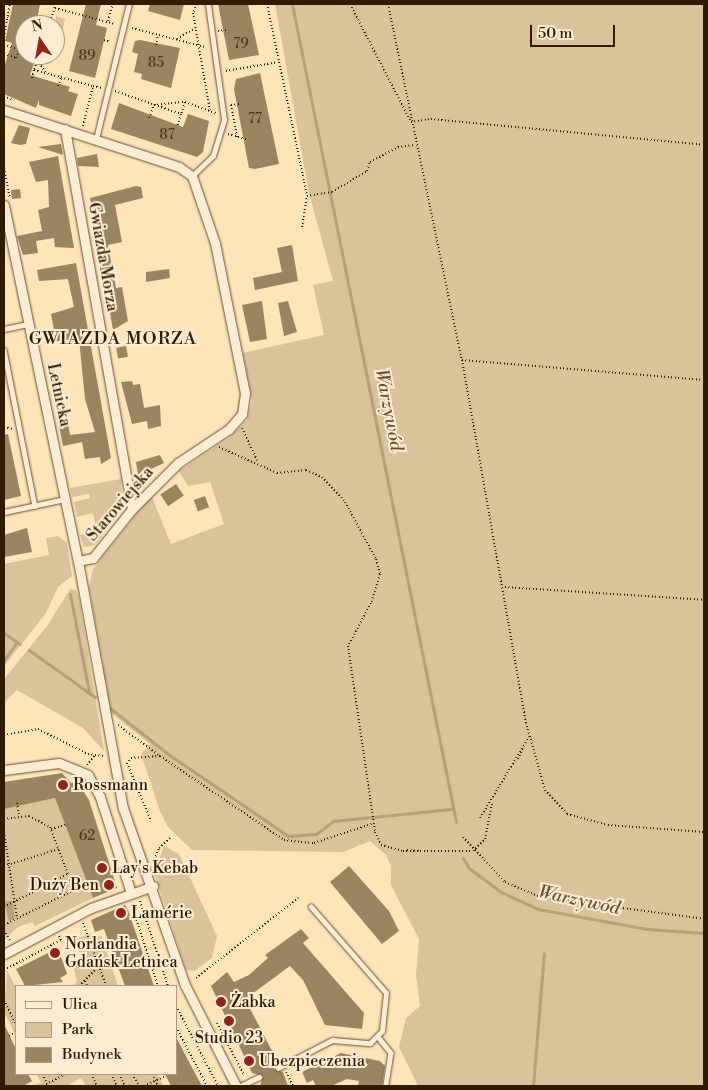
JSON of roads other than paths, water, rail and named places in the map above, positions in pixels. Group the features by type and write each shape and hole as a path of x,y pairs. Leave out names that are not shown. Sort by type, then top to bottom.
{"street":[{"path":"4,110 179,167 192,176"},
{"name":"Gwiazda Morza","path":"65,129 132,509"},
{"name":"Starowiejska","path":"78,561 93,558 132,509 178,463 239,419 245,393 215,243 192,176"},
{"name":"Letnicka","path":"4,206 78,561"},
{"path":"78,561 123,808 153,886 185,985 236,1086"},
{"path":"4,770 59,763 82,770 100,797 132,893"},
{"path":"4,954 91,908 153,886"}],"lane":[{"path":"96,139 129,4"},
{"path":"192,176 213,156 224,120 216,49 208,4"},
{"path":"4,329 29,324"},
{"path":"4,350 35,506"},
{"path":"4,512 65,500"},
{"path":"311,907 386,993 379,1038 391,1053 386,1086"},
{"path":"280,1066 332,1040 370,1043 379,1038"},
{"path":"240,1086 258,1077"}],"waterway":[{"name":"Warzywód","path":"292,4 456,822"},
{"path":"70,594 89,692"},
{"path":"4,633 20,644"},
{"path":"4,660 17,642"},
{"path":"29,650 95,697"},
{"path":"110,708 168,754 288,836 316,834 333,821 451,809"},
{"name":"Warzywód","path":"463,858 469,868 501,892 538,909 647,929 704,933"},
{"path":"533,1086 544,953"}],"place":[{"name":"Rossmann","path":"63,785"},
{"name":"Lay's Kebab","path":"102,868"},
{"name":"Duży Ben","path":"109,885"},
{"name":"Lamérie","path":"121,913"},
{"name":"Norlandia Gdańsk Letnica","path":"55,953"},
{"name":"Żabka","path":"221,1002"},
{"name":"Studio 23","path":"229,1021"},
{"name":"Ubezpieczenia","path":"249,1061"}],"district":[{"name":"GWIAZDA MORZA","path":"113,339"}]}
